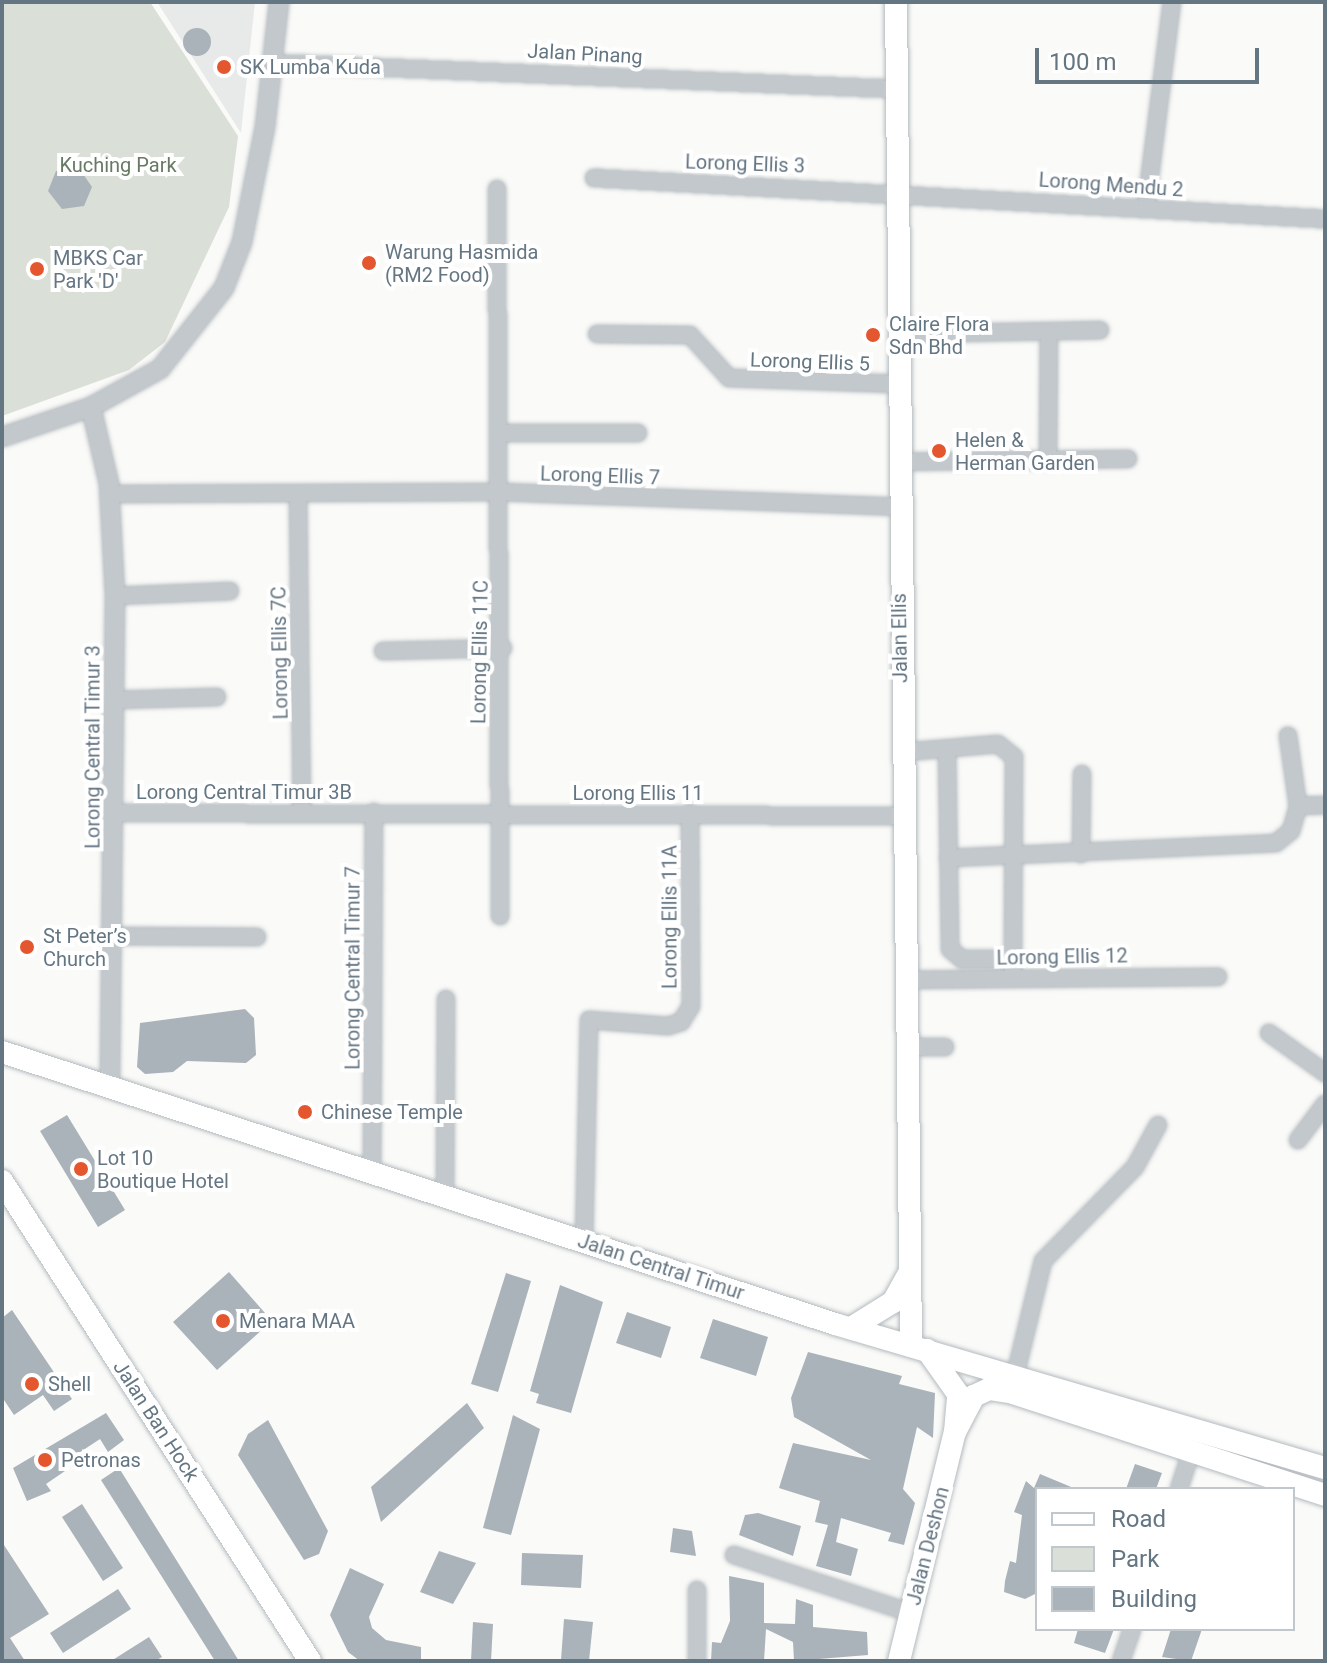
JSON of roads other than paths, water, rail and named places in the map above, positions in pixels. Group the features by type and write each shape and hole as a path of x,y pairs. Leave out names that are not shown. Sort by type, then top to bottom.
{"main road":[{"name":"Jalan Ellis","path":"896,2 895,191 909,1273 919,1348"},
{"name":"Jalan Central Timur","path":"2,1052 851,1328 1325,1468"},
{"path":"2,1067 30,1060"},
{"name":"Jalan Ban Hock","path":"2,1181 310,1659"},
{"path":"851,1328 893,1302 909,1273"},
{"path":"919,1348 958,1394 955,1432"},
{"path":"955,1432 974,1396 989,1389 1325,1495"},
{"name":"Jalan Deshon","path":"899,1661 955,1432"}],"street":[{"path":"2,437 91,407 160,369 224,288 250,204 279,2"},
{"path":"1146,207 1172,2"},
{"name":"Jalan Pinang","path":"272,63 896,89"},
{"name":"Lorong Ellis 3","path":"594,178 895,191"},
{"name":"Lorong Ellis 11C","path":"497,189 503,648 500,916"},
{"name":"Lorong Mendu 2","path":"895,191 1325,219"},
{"path":"898,334 1100,330"},
{"path":"1048,461 1049,332"},
{"name":"Lorong Ellis 5","path":"597,334 690,335 729,378 898,384"},
{"name":"Lorong Central Timur 3","path":"91,407 110,494 115,596 114,936 110,1088"},
{"path":"500,433 638,433"},
{"path":"899,462 1128,459"},
{"name":"Lorong Ellis 7","path":"110,494 499,492 899,507"},
{"name":"Lorong Ellis 7C","path":"298,493 302,812"},
{"path":"115,596 230,591"},
{"path":"383,651 503,648"},
{"path":"114,700 217,697"},
{"path":"948,858 1276,843 1291,831 1298,806 1288,736"},
{"path":"904,752 998,744 1014,757 1011,856 1013,978"},
{"path":"947,750 950,949 962,959 1012,959"},
{"path":"1081,854 1082,774"},
{"path":"1298,806 1325,805"},
{"name":"Lorong Central Timur 3B","path":"115,813 374,812"},
{"name":"Lorong Ellis 11","path":"374,812 903,816"},
{"name":"Lorong Central Timur 7","path":"372,1172 374,812"},
{"name":"Lorong Ellis 11A","path":"584,1241 589,1020 668,1026 691,1006 690,813"},
{"path":"114,936 257,937"},
{"name":"Lorong Ellis 12","path":"907,980 1218,977"},
{"path":"445,1194 446,999"},
{"path":"1269,1033 1325,1073"},
{"path":"907,1047 945,1047"},
{"path":"1298,1140 1325,1104"},
{"path":"1015,1376 1043,1261 1135,1167 1158,1125"},
{"path":"1180,1487 1191,1453"},
{"path":"734,1555 911,1613"},
{"path":"697,1590 697,1661"},
{"path":"1121,1661 1131,1631"}],"place":[{"name":"SK Lumba Kuda","path":"224,67"},
{"name":"Warung Hasmida (RM2 Food)","path":"369,263"},
{"name":"MBKS Car Park 'D'","path":"37,269"},
{"name":"Claire Flora Sdn Bhd","path":"873,335"},
{"name":"Helen & Herman Garden","path":"939,451"},
{"name":"St Peter’s Church","path":"27,947"},
{"name":"Chinese Temple","path":"305,1112"},
{"name":"Lot 10 Boutique Hotel","path":"81,1169"},
{"name":"Menara MAA","path":"223,1321"},
{"name":"Shell","path":"32,1384"},
{"name":"Petronas","path":"45,1460"}],"park label":[{"name":"Kuching Park","path":"118,165"}]}
